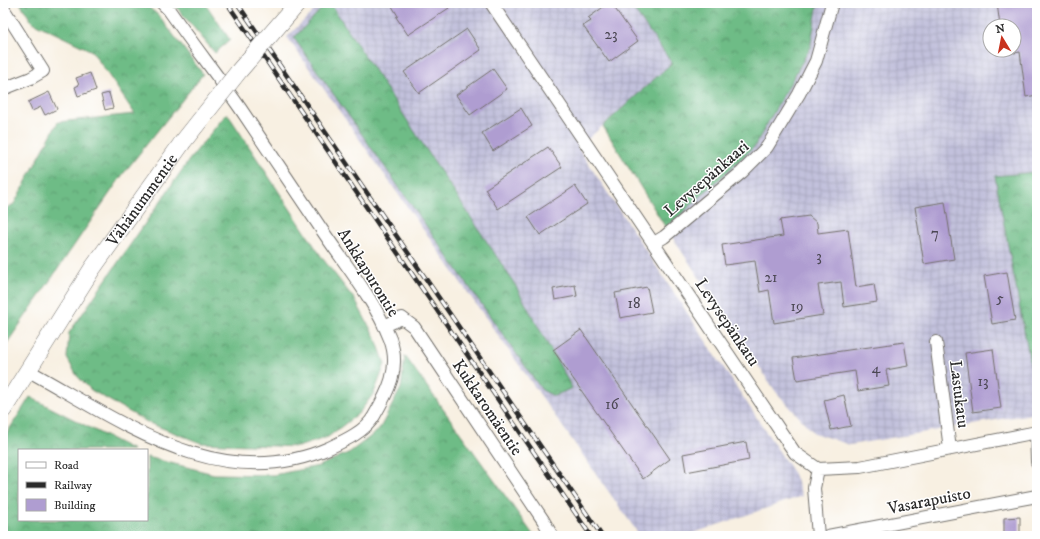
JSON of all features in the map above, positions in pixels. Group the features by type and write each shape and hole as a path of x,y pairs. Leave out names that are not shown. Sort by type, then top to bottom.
{"main road":[{"name":"Vähänummentie","path":"3,410 92,269 182,143 239,71 298,3"}],"street":[{"name":"Ankkapurontie","path":"29,371 156,441 200,456 240,463 274,462 314,455 345,441 371,422 390,388 394,365 391,341 370,300 239,108 169,10 162,3"},
{"name":"Levysepänkatu","path":"491,3 795,454 818,469"},
{"name":"Levysepänkaari","path":"654,243 664,237 742,172 767,147 799,94 816,61 832,3"},
{"path":"3,8 43,71 31,78 3,89"},
{"name":"Kukkaromäentie","path":"384,326 402,318 414,327 539,514 552,536"},
{"name":"Lastukatu","path":"936,342 950,449"},
{"path":"818,536 814,488 818,469 860,467 1036,432 1037,462"},
{"name":"Vasarapuisto","path":"828,536 1037,496"}],"shaded area":[{"path":"322,3 629,3 672,63 578,148 794,474 802,496 685,536 640,536 287,37"},
{"path":"818,3 1037,3 1037,413 850,445 814,433 776,392 666,228 754,147 810,48"}],"green space":[{"path":"20,3 144,3 159,16 203,74 123,174 3,349 3,210 14,204 58,122 135,114 92,51 32,22"},
{"path":"173,3 205,3 230,40 215,53"},
{"path":"327,3 330,3 514,283 572,388 554,396 542,390 294,38"},
{"path":"629,3 818,3 810,48 754,147 666,228 603,126 672,63"},
{"path":"227,113 323,259 355,300 376,339 385,364 374,393 359,413 328,437 298,447 201,443 149,423 91,390 77,376 67,358 69,333 189,160"},
{"path":"1037,172 1037,399 995,176"},
{"path":"405,356 534,536 3,536 3,439 30,397 131,449 18,449 18,521 148,521 148,457 214,474 273,475 319,466 350,452 379,430 401,388"}],"building":[{"path":"390,3 445,3 449,8 408,35 396,17 398,16"},
{"path":"611,3 638,41 609,62 583,26 591,21 588,18"},
{"path":"997,3 1037,3 1037,95 1026,97 1021,58 1022,18 999,18"},
{"path":"467,29 481,50 419,93 404,72"},
{"path":"493,69 507,89 470,115 456,95"},
{"path":"90,73 96,90 78,96 75,87 79,85 76,78"},
{"path":"49,92 57,109 45,115 41,107 32,111 28,102"},
{"path":"109,93 113,108 105,110 101,95"},
{"path":"521,108 532,126 493,151 482,133"},
{"path":"548,147 562,167 498,209 485,189"},
{"path":"575,186 587,204 540,235 528,217"},
{"path":"945,202 954,259 924,264 915,207"},
{"path":"809,216 817,223 818,233 848,229 856,287 874,284 877,302 844,307 841,282 818,285 823,315 774,323 769,290 760,292 755,261 725,265 722,245 783,236 780,220"},
{"path":"1007,272 1015,320 992,324 984,276"},
{"path":"575,285 577,296 555,300 553,289"},
{"path":"647,287 652,312 620,318 615,293"},
{"path":"581,330 670,459 643,479 553,350"},
{"path":"904,342 908,366 886,370 889,386 858,391 855,371 797,380 793,358"},
{"path":"993,349 1001,408 973,412 965,353"},
{"path":"844,395 851,426 831,430 824,400"},
{"path":"746,442 749,460 686,472 683,454"},
{"path":"1020,517 1020,536 1004,536 1004,518"}],"railway":[{"path":"227,3 591,536"},
{"path":"237,3 602,536"}]}
